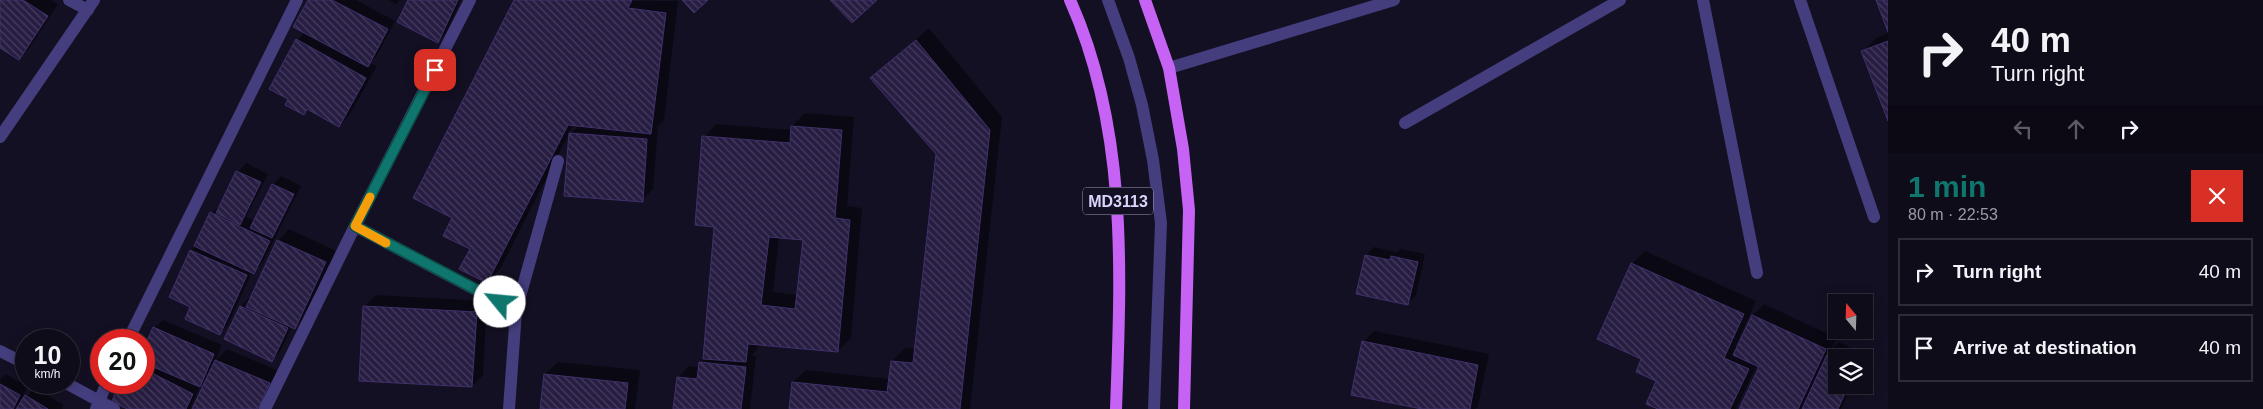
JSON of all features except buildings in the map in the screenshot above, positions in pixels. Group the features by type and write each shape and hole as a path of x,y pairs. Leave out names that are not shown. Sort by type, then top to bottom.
{"main road":[{"name":"MD3113","path":"1070,0 1099,83 1118,193 1120,267 1116,409"},
{"path":"1145,0 1168,68 1183,149 1189,210 1184,409"}],"street":[{"path":"0,137 91,5 69,0"},
{"path":"133,329 297,0"},
{"path":"265,409 355,226 470,0"},
{"path":"1108,0 1129,58 1142,105 1153,160 1161,223 1154,409"},
{"path":"1168,68 1394,0"},
{"path":"1405,123 1620,0"},
{"path":"1703,0 1757,273"},
{"path":"1800,0 1874,216"},
{"path":"509,409 516,311 558,161"},
{"path":"355,226 516,311"},
{"path":"0,351 15,358"},
{"path":"80,393 97,404 114,409"}],"slow traffic":[{"path":"370,197 355,226 386,243"}],"route":[{"path":"435,70 355,226 500,302"}]}
